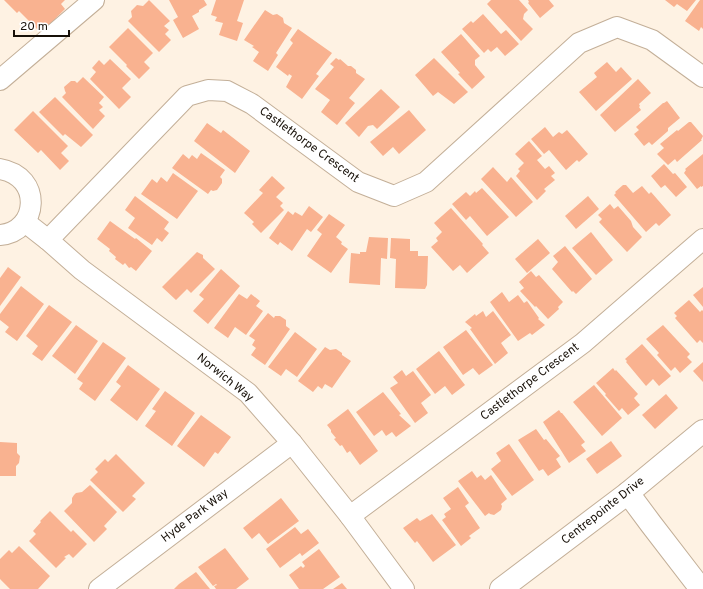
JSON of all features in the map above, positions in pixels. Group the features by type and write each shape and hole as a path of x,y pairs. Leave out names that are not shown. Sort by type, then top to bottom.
{"street":[{"path":"0,80 94,0"},
{"name":"Castlethorpe Crescent","path":"48,240 187,96 208,90 227,92 252,104 358,182 394,196 426,182 579,43 617,27 652,40 703,77"},
{"path":"0,168 9,170 18,175 25,182 30,192 32,202 30,213 24,222 16,230 6,235 0,235"},
{"name":"Norwich Way","path":"24,222 48,240 82,270 248,393 292,443 350,516 404,589"},
{"name":"Castlethorpe Crescent","path":"350,516 583,343 703,239"},
{"name":"Centrepointe Drive","path":"501,589 628,493 703,431"},
{"name":"Hyde Park Way","path":"99,589 292,443"},
{"path":"628,493 650,524 701,589"}],"building":[{"path":"4,0 65,0 61,4 65,9 41,33 19,11 17,13"},
{"path":"149,0 170,21 164,26 169,30 165,34 171,40 159,52 128,21 132,17 131,11 137,5 143,6"},
{"path":"169,0 204,0 207,5 192,16 199,29 183,38 173,20 178,17"},
{"path":"216,0 244,0 237,21 243,23 237,41 219,35 223,23 215,21 217,17 211,15"},
{"path":"491,0 519,0 528,10 524,14 523,19 533,29 521,41 487,4"},
{"path":"528,0 549,0 554,6 540,18 528,3"},
{"path":"665,0 696,0 687,11 677,4 674,7"},
{"path":"700,0 703,0 703,29 701,27 699,31 685,21"},
{"path":"265,10 273,15 277,14 283,18 284,23 292,28 276,53 278,55 268,71 253,61 259,52 252,47 254,46 244,40"},
{"path":"483,14 501,34 506,30 519,44 505,56 497,47 491,52 488,49 484,53 462,29 471,21 473,23"},
{"path":"128,28 153,53 144,62 150,68 139,79 109,47"},
{"path":"298,29 332,53 316,74 319,76 302,99 286,87 292,76 289,74 288,76 276,67 293,43 290,40"},
{"path":"461,34 480,56 475,60 475,65 485,77 472,89 441,52"},
{"path":"336,58 339,60 340,59 348,66 351,66 356,70 356,73 365,79 349,98 355,103 337,125 321,112 330,100 315,89 334,67 330,64"},
{"path":"434,58 468,92 454,104 438,92 433,96 415,75"},
{"path":"110,59 131,79 122,88 131,97 119,109 90,79 96,72 92,68 99,60 104,65"},
{"path":"607,62 616,72 621,67 632,79 596,111 579,92 597,77 594,73"},
{"path":"83,77 104,97 99,103 103,107 99,110 105,116 93,129 62,97 66,93 64,87 71,81 75,81 77,83"},
{"path":"638,79 651,93 639,104 641,110 615,132 600,115"},
{"path":"381,89 400,107 377,129 373,125 368,126 359,137 345,123"},
{"path":"55,97 93,135 81,147 65,134 63,136 39,112"},
{"path":"667,101 680,118 652,145 649,142 644,146 634,134 639,130 636,127"},
{"path":"409,110 426,130 399,154 393,147 383,156 370,142"},
{"path":"33,111 68,146 61,153 69,161 60,170 41,150 38,153 14,130"},
{"path":"691,122 703,136 702,140 677,162 675,159 668,165 657,154 664,148 660,144"},
{"path":"207,123 221,133 223,130 250,151 235,173 194,141"},
{"path":"545,127 553,137 559,132 562,134 567,130 588,154 579,162 577,160 566,170 549,150 544,154 531,139"},
{"path":"529,141 542,156 537,160 545,169 549,166 555,173 551,176 555,180 544,189 546,191 537,200 516,176 520,171 518,169 524,163 515,154"},
{"path":"201,153 225,170 220,177 222,179 222,183 217,190 211,190 208,194 172,168 183,154 189,159 192,155 197,159"},
{"path":"703,154 703,186 697,189 684,173 686,170 685,169"},
{"path":"664,164 673,174 675,173 687,187 676,197 665,185 661,188 651,176"},
{"path":"493,167 507,182 511,177 533,202 516,217 481,179"},
{"path":"173,173 198,191 177,219 141,194 152,179 157,183 161,177 167,182"},
{"path":"272,176 285,188 276,197 283,203 280,206 284,210 261,233 252,224 254,222 244,213 263,193 259,190"},
{"path":"623,185 626,185 633,193 642,186 649,194 651,192 671,215 659,226 656,223 646,232 614,195 616,193 615,192"},
{"path":"482,188 509,217 487,236 470,216 466,220 452,204 466,192 470,196 475,191 476,193"},
{"path":"135,196 169,222 164,229 169,233 162,242 157,238 152,245 128,228 135,218 125,210"},
{"path":"588,196 599,209 576,229 565,216"},
{"path":"610,204 614,209 618,206 642,237 627,252 599,222 602,219 598,215"},
{"path":"309,206 323,217 311,232 307,229 292,251 280,242 278,245 269,238 288,211 293,215 295,212 302,216"},
{"path":"451,208 483,244 482,245 489,253 467,273 460,265 453,271 431,247 438,241 436,238 442,232 434,223"},
{"path":"329,214 345,225 336,237 342,242 341,244 348,249 331,273 307,256 322,234 317,230"},
{"path":"110,221 135,239 136,238 152,251 136,271 131,267 129,268 125,263 123,265 115,259 116,257 109,251 110,249 97,239"},
{"path":"591,232 613,260 596,275 572,248"},
{"path":"369,237 388,238 387,259 381,258 380,285 349,283 351,253 360,254 360,252 366,252"},
{"path":"391,238 410,239 410,251 418,251 418,256 428,256 427,285 425,289 395,288 396,259 390,258"},
{"path":"538,239 550,253 527,273 515,259"},
{"path":"565,246 592,279 576,294 573,291 572,292 552,269 558,262 553,256"},
{"path":"197,252 203,255 203,258 215,269 191,293 187,289 176,300 162,287"},
{"path":"8,267 21,277 0,306 0,278"},
{"path":"221,269 240,286 208,324 193,311 204,299 199,295"},
{"path":"531,271 536,277 539,275 563,302 558,307 559,309 548,319 520,291 524,288 519,282"},
{"path":"21,286 44,304 17,341 5,332 9,327 0,320 0,314"},
{"path":"703,287 703,307 693,295"},
{"path":"502,292 509,302 518,295 524,303 527,301 539,318 538,319 545,325 532,335 530,333 518,341 490,302"},
{"path":"239,294 247,299 251,294 260,301 256,306 263,311 246,335 235,327 228,338 214,328"},
{"path":"689,300 700,312 702,310 703,311 703,343 700,340 697,343 675,318 677,316 674,313"},
{"path":"49,305 72,322 42,361 32,354 38,346 26,336"},
{"path":"483,311 486,317 493,311 511,335 501,343 508,353 495,364 470,329 472,328 465,322 475,314 476,316"},
{"path":"268,313 274,318 275,316 280,316 286,320 286,326 290,329 265,365 251,355 256,348 252,345 255,340 249,336"},
{"path":"76,325 98,341 75,374 52,356"},
{"path":"663,325 690,354 687,357 692,362 680,373 675,367 671,371 657,355 659,353 646,339"},
{"path":"466,330 493,365 479,375 473,368 463,375 443,347"},
{"path":"295,332 317,349 297,377 286,369 281,376 268,367"},
{"path":"103,342 126,358 95,401 79,389 83,383 77,379"},
{"path":"642,344 671,376 659,386 653,379 646,386 626,362 627,361 625,359"},
{"path":"325,347 330,350 336,349 351,361 332,388 325,384 322,389 318,386 313,392 298,381"},
{"path":"439,351 465,385 452,395 445,386 435,394 416,369"},
{"path":"703,362 703,382 693,371"},
{"path":"128,365 160,389 137,421 110,400 121,386 116,382"},
{"path":"613,368 638,394 634,398 640,405 628,415 622,408 619,411 596,383"},
{"path":"402,370 406,376 413,371 431,395 421,403 428,413 415,423 390,388 398,383 393,377"},
{"path":"594,385 622,418 602,436 573,402"},
{"path":"165,391 195,413 172,446 145,426 156,411 152,409"},
{"path":"383,392 401,414 399,415 411,426 396,437 392,432 386,436 382,430 374,436 356,412"},
{"path":"666,394 678,408 655,429 642,415"},
{"path":"348,409 378,451 360,465 350,451 347,453 342,445 340,446 334,439 336,438 327,425"},
{"path":"559,410 585,442 581,445 586,451 569,463 543,422"},
{"path":"201,415 231,437 218,454 215,452 204,467 177,446"},
{"path":"536,429 544,440 546,439 560,456 556,459 561,467 548,476 543,469 539,471 518,440"},
{"path":"611,441 622,456 597,474 586,459"},
{"path":"0,442 17,443 17,453 20,456 19,463 16,466 16,476 0,476"},
{"path":"509,444 534,480 512,496 491,469 501,461 496,453"},
{"path":"116,454 145,483 132,496 136,499 123,512 90,480 98,472 95,469 105,459 108,462"},
{"path":"472,471 477,478 481,475 485,480 491,475 507,499 501,504 501,510 494,515 489,513 485,516 458,481"},
{"path":"90,485 117,512 104,526 107,529 94,542 64,511 72,503 72,498 76,493 82,492"},
{"path":"458,487 469,503 465,506 480,528 469,536 471,538 461,546 442,520 446,517 444,514 451,509 443,498"},
{"path":"281,498 299,521 268,544 259,533 252,539 243,528"},
{"path":"50,511 71,532 73,530 87,544 73,558 69,554 64,557 66,558 56,568 29,541 36,534 33,531 41,522 40,521"},
{"path":"432,514 456,545 433,562 417,541 415,543 403,528 417,518 420,521"},
{"path":"295,527 301,534 308,529 319,543 302,556 300,553 280,568 266,549"},
{"path":"19,546 50,576 38,589 10,589 0,579 0,559 9,550 12,553"},
{"path":"225,548 249,579 236,589 216,589 214,586 217,585 216,584 213,586 198,567"},
{"path":"319,549 340,577 323,589 299,589 289,575 301,566 303,568 305,566 302,562"},
{"path":"196,572 210,589 174,589 179,584"},
{"path":"342,583 347,589 333,589"}]}
